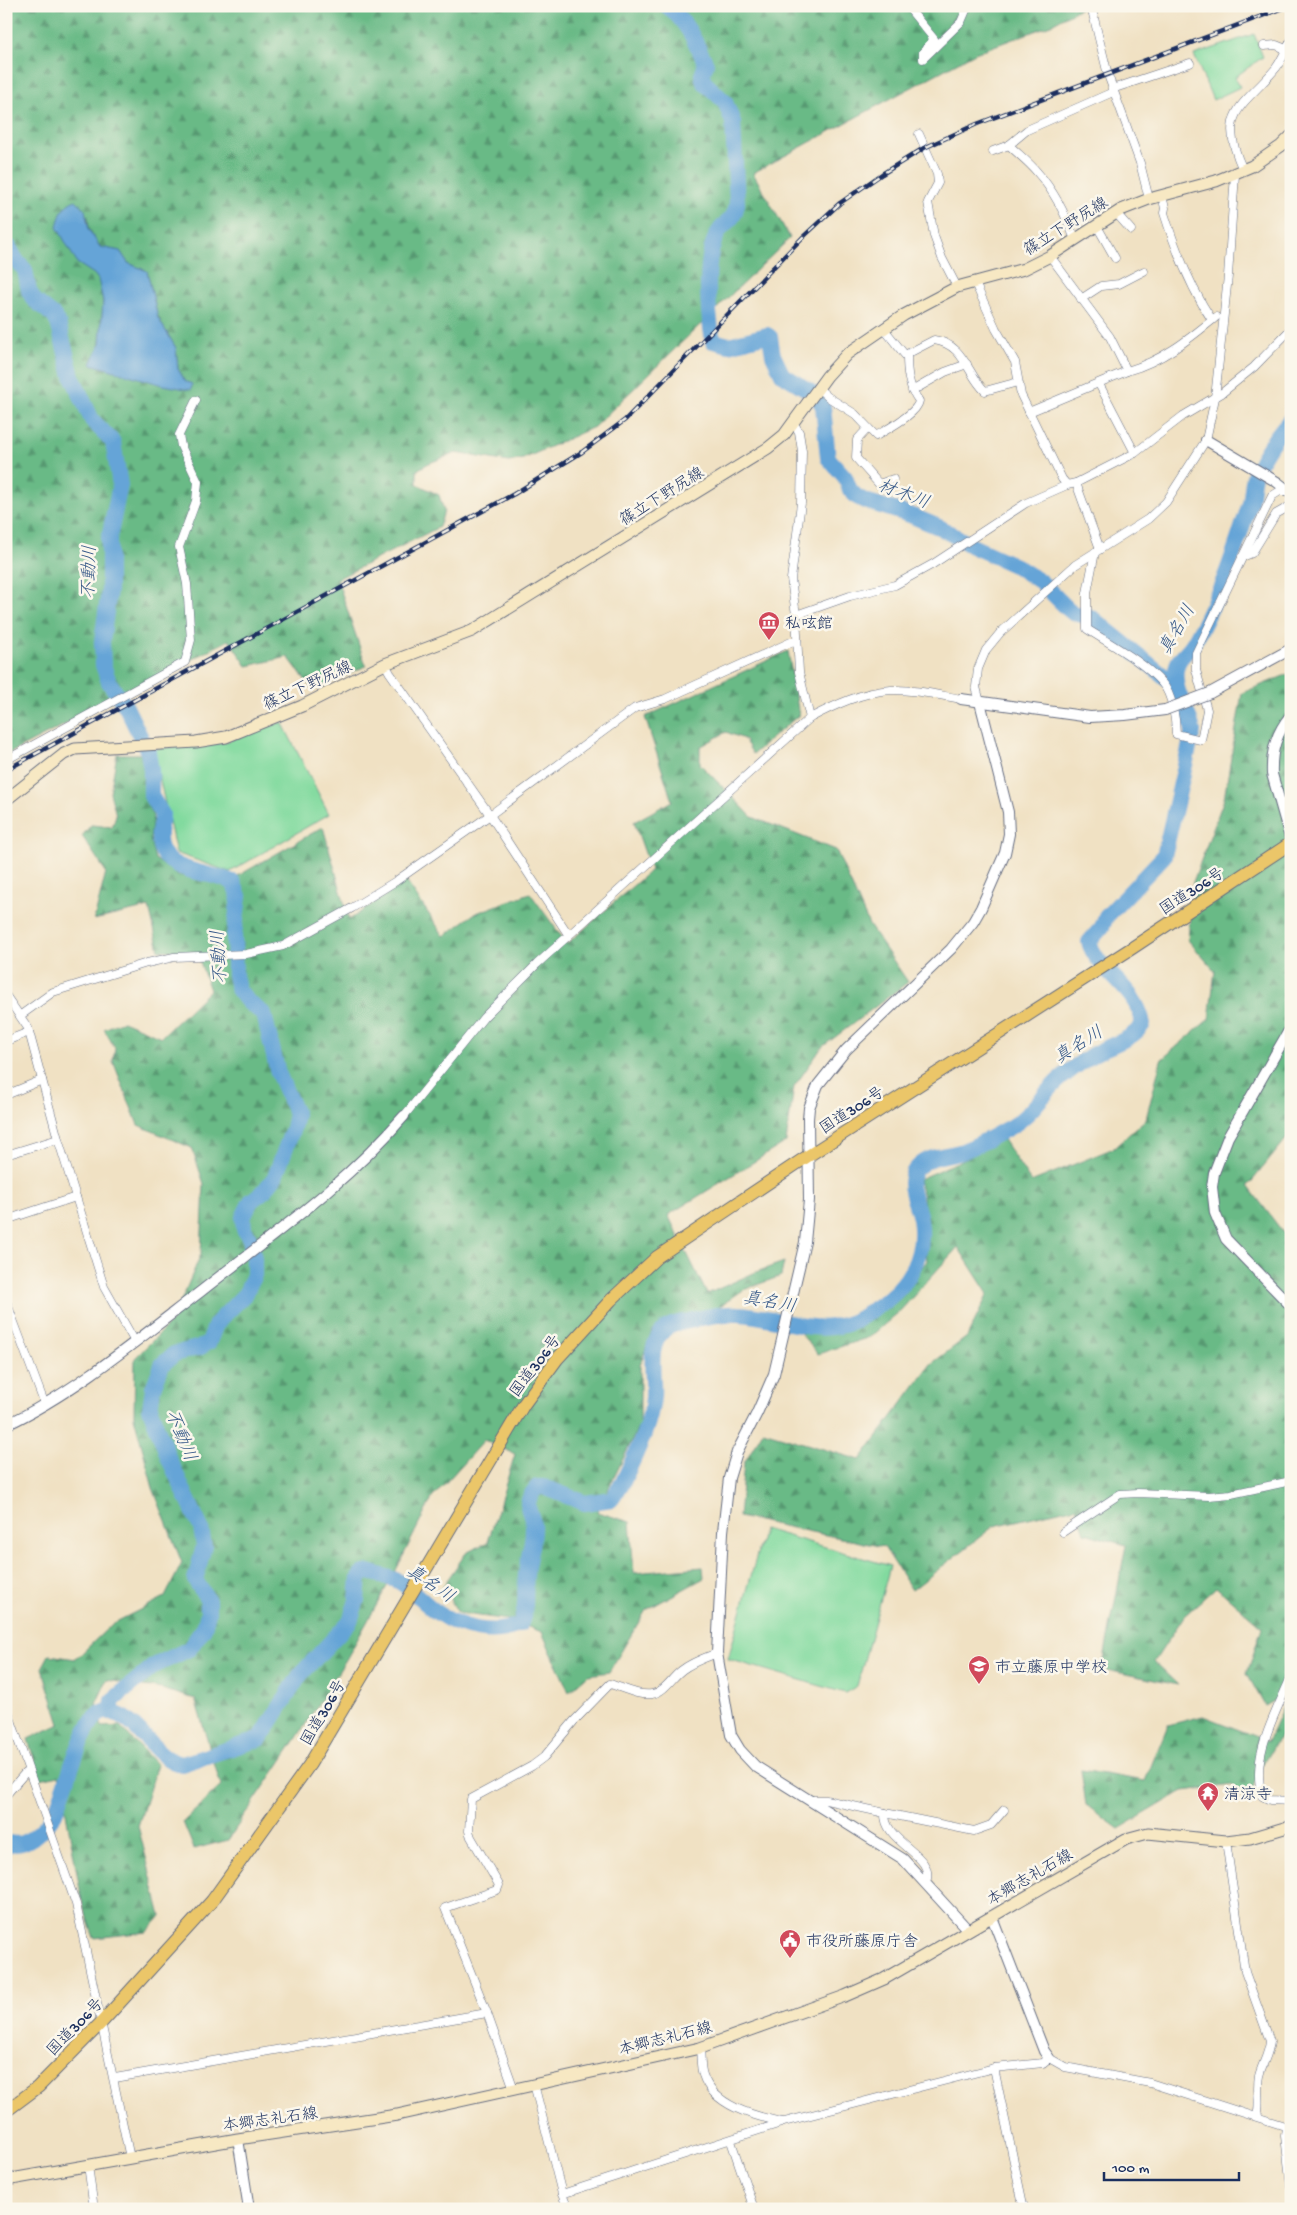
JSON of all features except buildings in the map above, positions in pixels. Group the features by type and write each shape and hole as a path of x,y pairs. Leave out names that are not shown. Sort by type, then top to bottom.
{"highway":[{"name":"国道306号","path":"6,2111 38,2087 101,2023 212,1901 310,1764 524,1404 557,1358 611,1300 657,1257 808,1156 1132,948 1291,842"}],"main road":[{"name":"篠立下野尻線","path":"6,800 64,754 75,749 196,742 226,737 302,706 385,664 472,631 768,448 784,435 808,401 847,354 932,299 957,287 1024,269 1050,256 1116,213 1149,199 1216,181 1239,172 1281,146 1291,136"},
{"name":"本郷志礼石線","path":"6,2180 238,2139 397,2114 700,2048 845,1996 884,1979 1126,1839 1148,1833 1226,1841 1250,1838 1291,1826"}],"street":[{"path":"907,6 934,39 923,52 924,59 961,22 968,6"},
{"path":"1091,6 1098,40 1113,90 1140,163 1149,199"},
{"path":"968,1930 903,1858 756,1766 740,1750 732,1735 717,1653 729,1478 737,1452 774,1374 790,1310 805,1242 809,1200 808,1119 818,1085 846,1050 951,949 973,922 1005,853 1009,834 1008,812 976,687 978,669 986,650 1000,633 1074,565 1148,520 1166,502 1206,440 1215,398 1222,316 1239,172 1232,134 1233,117 1249,95 1277,67 1291,41"},
{"path":"1264,46 1276,45 1286,49"},
{"path":"994,151 1009,144 1027,130 1113,90 1190,63"},
{"path":"919,134 937,174 938,183 928,202 934,236 942,258 957,287"},
{"path":"1009,144 1038,172 1054,194 1065,213 1075,240"},
{"path":"1162,196 1165,208 1164,213 1175,246 1196,296 1212,320"},
{"path":"1116,213 1131,230"},
{"path":"1096,226 1115,258"},
{"path":"1050,256 1113,341 1127,371"},
{"path":"1081,299 1101,286 1119,284 1144,271"},
{"path":"976,283 992,322 1015,362 1021,395 1062,479 1067,485"},
{"path":"1029,412 1127,371 1142,367 1166,355 1212,320 1222,316"},
{"path":"884,329 905,355 907,354"},
{"path":"796,615 850,596 895,585 974,538 1026,503 1067,485 1076,484 1135,453 1183,416 1215,398 1248,372 1291,329"},
{"path":"907,354 934,340 940,341 960,354 985,391 1018,382"},
{"path":"818,389 855,414 876,436 912,412 919,405 919,401 912,391 908,380 907,354"},
{"path":"912,391 945,372 967,364"},
{"path":"1099,384 1135,453"},
{"path":"6,760 185,662 191,640 187,584 180,547 196,501 198,482 181,446 179,434 196,400"},
{"path":"793,422 801,441 802,451 801,502 791,579 796,615 799,672 810,718"},
{"path":"868,428 857,440 856,458 880,484 893,479"},
{"path":"1206,440 1277,482 1290,492"},
{"path":"1076,484 1097,551 1087,593 1087,629 1148,671 1163,684 1176,723 1176,734 1197,740 1201,740 1207,710 1196,670 1196,653 1272,496 1280,491 1290,492"},
{"path":"1242,557 1252,553 1276,514 1290,506"},
{"path":"21,1015 53,992 112,973 174,957 240,954 283,946 314,930 396,881 490,815 635,708 665,699 791,642 798,641"},
{"path":"6,1425 45,1404 135,1342 310,1208 351,1172 404,1116 484,1017 568,934 810,718 834,705 858,696 890,690 917,692 1090,717 1165,710 1210,693 1291,649"},
{"path":"385,664 490,815 568,934"},
{"path":"1291,716 1276,738 1271,764 1272,774 1291,842"},
{"path":"6,996 21,1015 29,1032 58,1139 104,1286 135,1342"},
{"path":"1291,1027 1228,1137 1214,1173 1212,1188 1215,1213 1226,1239 1291,1306"},
{"path":"6,1041 29,1032"},
{"path":"6,1095 42,1080"},
{"path":"6,1155 58,1139"},
{"path":"6,1220 76,1197"},
{"path":"6,1301 45,1404"},
{"path":"1063,1532 1120,1494 1209,1496 1232,1494 1291,1481"},
{"path":"514,2089 487,2013 445,1908 497,1890 499,1885 471,1837 469,1830 471,1799 524,1771 544,1757 574,1721 610,1684 635,1692 654,1694 661,1691 688,1665 717,1653"},
{"path":"1291,1678 1264,1742 1258,1769 1262,1796 1270,1800 1291,1801"},
{"path":"6,1706 76,1904 101,2023 115,2078 130,2158"},
{"path":"6,1795 24,1773 29,1772"},
{"path":"812,1800 826,1800 974,1831 991,1825 1004,1810"},
{"path":"885,1813 884,1823 890,1832 926,1866 929,1875 926,1882"},
{"path":"1226,1841 1245,1972 1270,2041 1269,2052 1258,2078 1259,2110 1257,2116"},
{"path":"992,1917 1044,2051 1049,2058 1065,2067 1150,2083 1288,2127 1285,2136 1291,2187"},
{"path":"115,2078 487,2013"},
{"path":"700,2048 703,2075 720,2099 761,2117 784,2122"},
{"path":"562,2194 731,2141 784,2122 994,2068 1043,2063 1049,2058"},
{"path":"994,2068 1024,2209"},
{"path":"534,2084 562,2194 568,2209"},
{"path":"238,2139 249,2209"},
{"path":"731,2141 754,2209"},
{"path":"88,2165 94,2209"}],"green space":[{"path":"6,6 1084,6 1048,26 975,53 753,173 790,238 594,427 523,459 509,462 456,453 429,463 417,470 417,484 439,495 444,511 439,527 337,579 366,666 313,690 288,657 247,666 229,640 6,755","holes":["88,216 89,230 100,247 120,251 128,263 147,271 158,318 176,348 178,369 185,381 100,344 103,307 101,287 94,273 77,263"]},
{"path":"1254,34 1263,57 1235,77 1240,87 1213,100 1194,55"},
{"path":"788,651 799,715 753,754 744,739 726,732 700,747 700,764 752,817 836,850 869,925 908,982 822,1047 794,1087 786,1142 668,1215 707,1294 756,1272 784,1262 781,1276 743,1290 713,1311 672,1318 652,1331 640,1365 640,1424 597,1512 630,1522 634,1573 703,1567 704,1578 646,1610 609,1672 588,1675 569,1692 542,1632 509,1620 458,1613 443,1586 466,1553 488,1542 515,1454 484,1440 432,1498 395,1572 347,1658 295,1741 228,1840 194,1849 183,1822 221,1786 195,1699 162,1689 107,1680 96,1704 102,1727 120,1726 157,1765 138,1826 161,1916 147,1932 94,1938 83,1906 59,1775 40,1779 28,1739 60,1724 42,1668 49,1655 76,1659 112,1624 165,1597 182,1563 153,1488 134,1417 135,1358 173,1320 201,1254 204,1184 192,1148 138,1125 113,1061 115,1048 104,1029 123,1021 161,1037 210,990 196,952 159,950 149,907 94,920 106,872 82,836 91,825 112,827 116,815 110,793 117,754 142,754 147,771 144,798 153,816 150,839 155,859 178,875 222,885 323,827 349,920 406,881 444,936 474,914 530,893 567,944 651,870 634,822 672,801 645,717"},
{"path":"1291,673 1291,1136 1288,1137 1248,1186 1291,1243 1291,1723 1288,1723 1257,1774 1249,1801 1232,1785 1183,1791 1119,1829 1086,1805 1081,1770 1145,1781 1168,1725 1203,1716 1268,1741 1290,1692 1265,1706 1247,1674 1262,1627 1216,1587 1184,1616 1154,1662 1178,1685 1102,1669 1126,1545 1085,1533 1076,1507 994,1526 912,1590 884,1547 739,1517 744,1463 763,1431 860,1460 931,1364 967,1337 988,1294 958,1247 900,1311 870,1337 818,1354 796,1328 818,1330 855,1324 871,1316 885,1305 913,1278 927,1261 923,1197 919,1179 960,1161 1002,1138 1031,1182 1114,1148 1146,1119 1161,1060 1209,1019 1215,971 1188,940 1193,882 1224,799 1242,693"},
{"path":"282,722 329,814 230,872 176,853 153,749 225,742"},
{"path":"764,1529 890,1566 857,1686 845,1693 728,1659"}],"water":[{"path":"76,200 85,210 89,230 100,247 120,251 128,263 147,271 158,318 176,348 178,369 185,381 192,384 191,390 163,385 91,364 100,344 103,301 98,279 94,274 77,263 57,227 65,207"}],"waterway":[{"name":"材木川","path":"667,6 680,18 690,32 706,64 702,75 704,82 725,102 733,122 737,204 733,215 718,233 710,256 708,301 713,341 729,345 767,335 770,337 773,355 782,374 808,390 818,398 823,406 828,458 845,477 850,490 857,497 941,528 972,546 1016,566 1041,582 1073,613 1091,617 1175,685"},
{"name":"不動川","path":"9,247 16,260 25,270 29,291 34,300 54,316 58,323 72,376 92,420 113,442 120,485 109,538 109,590 102,642 103,665 109,682 126,707 148,752 151,770 151,796 162,814 159,833 160,847 166,857 175,864 186,869 233,882 239,896 234,935 235,975 238,989 248,1002 264,1014 278,1073 296,1114 293,1128 275,1177 264,1191 251,1201 243,1217 244,1229 250,1239 254,1258 254,1275 246,1293 216,1324 209,1342 201,1347 174,1354 162,1365 153,1388 150,1409 169,1459 201,1528 204,1546 195,1580 208,1600 208,1613 204,1628 189,1649 154,1666 113,1700 111,1712"},
{"name":"真名川","path":"6,1846 10,1843 19,1844 29,1840 41,1831 51,1819 58,1806 74,1758 88,1727 96,1717 105,1712 115,1713 125,1718 162,1754 172,1761 182,1764 260,1739 300,1675 350,1621 357,1600 359,1578 364,1573 369,1572 398,1581 438,1613 467,1627 500,1630 520,1624 525,1606 525,1581 533,1535 533,1523 528,1506 531,1495 537,1487 544,1487 585,1503 612,1499 623,1482 649,1420 653,1398 653,1354 658,1338 663,1331 675,1324 726,1314 752,1315 808,1327 822,1328 836,1327 861,1318 898,1290 906,1280 917,1258 920,1246 920,1219 911,1184 914,1172 919,1166 930,1159 971,1148 1012,1126 1025,1116 1053,1086 1075,1067 1092,1055 1126,1039 1138,1030 1143,1024 1133,999 1101,963 1089,942 1102,927 1106,917 1164,856 1193,731 1177,686 1177,666 1199,633 1222,583 1250,503 1255,473 1271,445 1291,419"}],"railway":[{"path":"6,770 514,494 582,452 625,420 802,238 840,203 924,148 977,124 1288,6"}],"place":[{"name":"私呟館","path":"769,641"},
{"name":"市立藤原中学校","path":"979,1685"},
{"name":"清涼寺","path":"1208,1812"},
{"name":"市役所藤原庁舎","path":"790,1959"}]}
